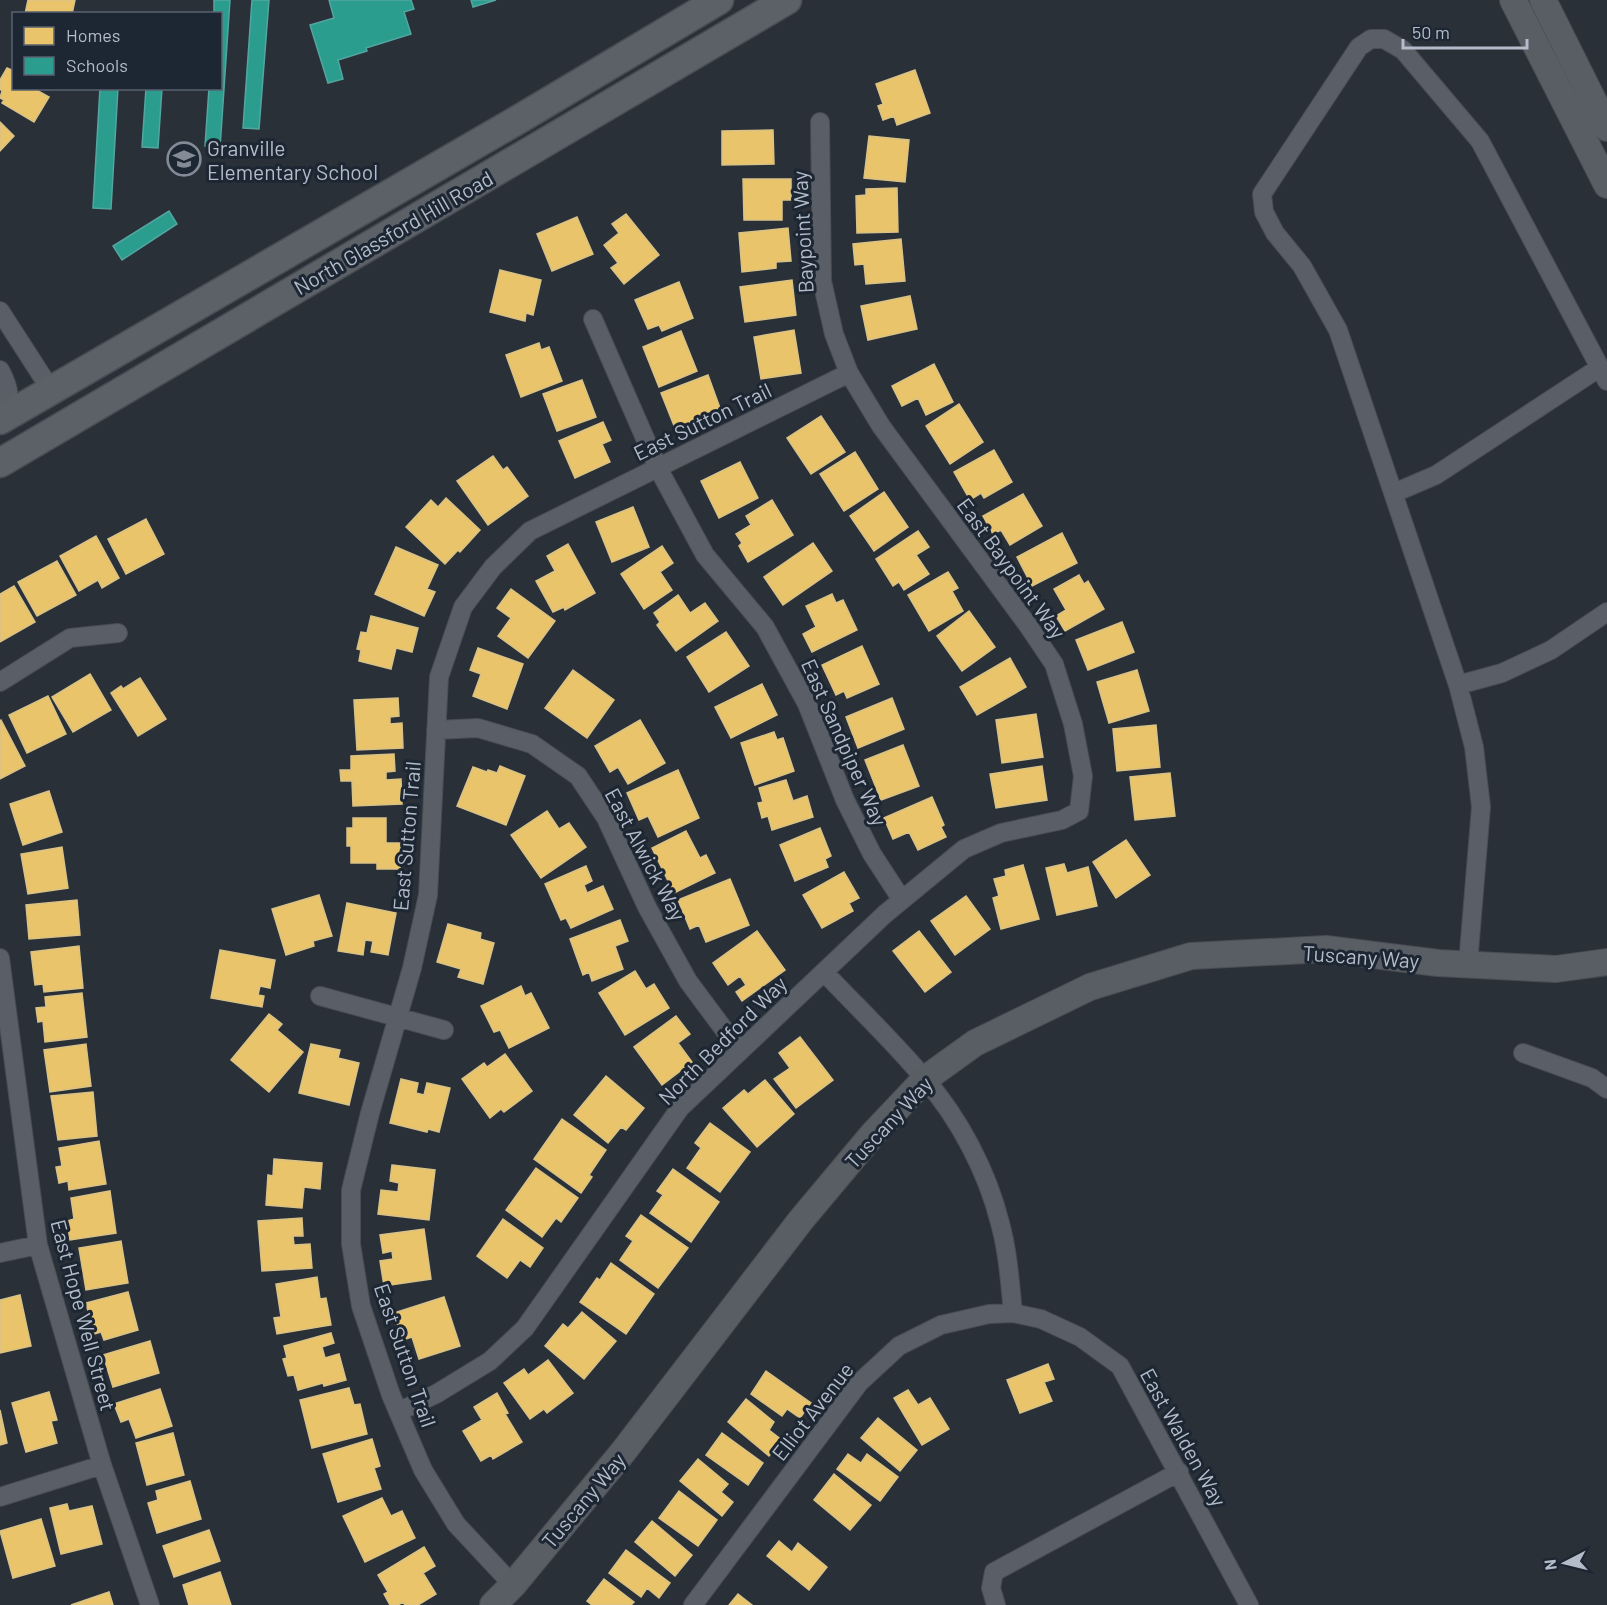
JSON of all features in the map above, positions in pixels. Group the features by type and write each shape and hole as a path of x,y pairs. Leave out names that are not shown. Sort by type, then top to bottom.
{"main road":[{"name":"North Glassford Hill Road","path":"0,419 521,118 719,0"},
{"name":"North Glassford Hill Road","path":"0,463 787,0"},
{"path":"0,445 56,409 57,402 51,390"}],"street":[{"path":"1513,0 1607,185"},
{"path":"1544,0 1607,128"},
{"path":"1394,493 1436,475 1603,375 1480,141 1403,50 1384,39 1371,39 1359,47 1262,194 1264,212 1275,233 1302,266 1338,330 1458,686 1474,747 1481,807 1468,964"},
{"name":"Baypoint Way","path":"820,122 822,281 834,334 849,373"},
{"path":"0,311 51,390"},
{"name":"East Sandpiper Way","path":"593,319 658,468 705,555 765,627 807,704 846,800 872,854 902,900"},
{"path":"0,370 7,382 9,402 0,419"},
{"name":"East Sutton Trail","path":"513,1585 456,1524 423,1470 398,1412 361,1306 351,1244 351,1190 370,1113 412,968 428,895 439,677 463,607 493,567 530,531 849,373"},
{"name":"East Baypoint Way","path":"849,373 881,426 1054,664 1073,724 1083,776 1078,811"},
{"path":"1458,686 1502,673 1551,650 1607,612"},
{"path":"0,682 70,638 118,633"},
{"name":"East Alwick Way","path":"436,730 478,728 532,744 578,776 606,818 647,907 688,981 740,1051"},
{"name":"North Bedford Way","path":"398,1412 436,1394 489,1361 525,1328 680,1108 902,900 964,849 1001,833 1062,820 1078,811"},
{"name":"Tuscany Way","path":"493,1605 513,1585 623,1452 801,1220 873,1134 925,1079 975,1043 1090,987 1191,956 1326,949 1438,963 1556,969 1607,962"},
{"name":"East Hope Well Street","path":"0,958 38,1245 102,1465 150,1605"},
{"path":"824,972 925,1079 962,1130 984,1177 1000,1222 1009,1272 1013,1313"},
{"path":"320,996 444,1030"},
{"path":"1523,1053 1592,1078 1607,1089"},
{"path":"0,1253 38,1245"},
{"name":"East Walden Way","path":"1013,1313 1041,1319 1080,1336 1120,1366 1250,1605"},
{"name":"Elliot Avenue","path":"693,1605 859,1383 899,1346 941,1325 989,1314 1013,1313"},
{"path":"0,1497 102,1465"},
{"path":"996,1605 991,1588 994,1572 1179,1472"}],"building: Homes":[{"path":"28,0 75,0 72,12 25,12"},
{"path":"7,68 12,70 12,90 37,90 49,97 34,122 2,103 4,100 0,98 2,91 0,80"},
{"path":"915,70 930,113 897,125 894,116 883,120 878,106 883,104 876,84"},
{"path":"0,122 14,136 0,151"},
{"path":"773,130 774,164 722,165 722,131"},
{"path":"869,136 909,140 905,182 864,178"},
{"path":"743,179 791,179 791,200 782,200 782,220 744,220"},
{"path":"897,188 898,232 857,233 856,196 866,195 866,189"},
{"path":"626,214 659,255 624,284 611,268 618,263 604,245 619,233 612,224"},
{"path":"577,217 593,254 552,271 537,234"},
{"path":"788,228 791,261 776,262 776,268 742,272 739,233"},
{"path":"901,239 905,281 866,284 864,264 855,265 853,244"},
{"path":"500,270 541,280 533,315 526,313 525,321 490,312"},
{"path":"792,280 796,315 745,322 740,287"},
{"path":"679,282 693,318 662,331 659,325 648,329 635,300"},
{"path":"910,296 917,329 868,340 861,306"},
{"path":"794,330 801,373 761,379 754,337"},
{"path":"681,331 697,371 659,387 643,347"},
{"path":"539,343 541,350 549,347 562,381 521,397 506,355"},
{"path":"934,364 953,402 926,415 918,398 902,406 892,386"},
{"path":"708,375 720,408 697,416 700,424 677,433 661,393"},
{"path":"582,380 596,417 557,431 543,394"},
{"path":"959,404 983,442 950,464 926,426"},
{"path":"821,416 845,452 811,474 787,438"},
{"path":"603,422 611,440 602,444 610,462 575,478 559,441"},
{"path":"994,450 1012,482 984,498 981,493 970,500 954,472"},
{"path":"855,452 878,489 844,511 820,474"},
{"path":"493,456 503,470 507,467 528,496 488,525 457,481"},
{"path":"740,462 758,498 719,518 701,481"},
{"path":"884,492 908,527 874,551 850,516"},
{"path":"1023,494 1042,526 1010,545 1001,530 993,534 983,516"},
{"path":"446,498 480,530 460,552 458,550 445,564 406,527 431,500 438,507"},
{"path":"772,500 793,535 748,562 739,546 742,543 736,534 751,525 746,516"},
{"path":"633,507 649,547 612,562 596,522"},
{"path":"146,519 164,554 126,574 108,539"},
{"path":"918,531 929,547 916,555 929,574 904,590 899,582 893,586 876,559"},
{"path":"1062,533 1077,563 1032,586 1017,557"},
{"path":"96,536 119,578 102,588 98,580 79,591 60,556"},
{"path":"813,543 832,571 783,605 764,577"},
{"path":"568,544 595,593 565,610 564,607 553,612 536,581 555,571 547,556"},
{"path":"662,546 673,563 660,572 672,590 644,609 621,574"},
{"path":"396,547 438,565 427,589 435,592 424,616 375,594"},
{"path":"57,561 76,595 37,616 18,582"},
{"path":"948,572 958,588 952,591 963,611 929,631 908,595"},
{"path":"1079,575 1084,584 1088,581 1104,609 1065,631 1056,616 1066,610 1054,589"},
{"path":"14,586 35,622 0,642 0,594"},
{"path":"511,589 555,621 528,658 498,636 511,618 497,608"},
{"path":"832,594 836,603 843,600 857,630 812,652 803,634 816,627 806,606"},
{"path":"678,595 690,613 705,603 718,621 676,651 657,625 660,622 654,613"},
{"path":"969,611 995,647 962,671 937,636"},
{"path":"371,616 418,628 412,652 396,648 391,669 359,661 361,650 357,649 361,632 367,633"},
{"path":"1122,622 1134,652 1088,670 1076,640"},
{"path":"726,632 749,666 709,692 687,657"},
{"path":"862,646 879,684 847,698 844,691 836,695 822,665"},
{"path":"478,648 523,664 507,709 473,696 481,674 470,670"},
{"path":"1010,658 1026,687 977,715 960,687"},
{"path":"573,670 614,700 587,738 545,708"},
{"path":"1137,670 1149,711 1109,723 1097,682"},
{"path":"90,674 111,710 73,732 52,697"},
{"path":"140,678 166,719 138,736 111,693 121,686 123,689"},
{"path":"762,684 777,715 731,738 715,707"},
{"path":"48,696 66,734 27,753 9,715"},
{"path":"398,698 399,716 390,717 390,724 402,723 403,748 357,750 354,700"},
{"path":"892,698 904,729 858,748 846,717"},
{"path":"1036,714 1043,757 1002,763 996,720"},
{"path":"640,720 665,763 628,784 618,767 610,772 595,746"},
{"path":"0,721 25,766 0,779"},
{"path":"1156,725 1160,767 1117,771 1113,729"},
{"path":"774,732 777,740 783,738 794,771 755,785 741,743"},
{"path":"903,745 919,786 881,800 865,760"},
{"path":"394,754 395,771 386,772 386,780 401,779 402,804 353,806 352,781 341,781 340,770 351,770 351,756"},
{"path":"500,766 525,776 506,825 457,806 473,767 497,773"},
{"path":"1042,766 1047,800 996,808 990,774"},
{"path":"678,770 699,818 658,837 648,816 639,820 627,793"},
{"path":"1170,773 1175,816 1135,820 1130,777"},
{"path":"786,780 793,801 807,796 813,817 772,830 768,816 762,818 758,803 763,802 759,788"},
{"path":"49,791 62,832 23,845 10,804"},
{"path":"932,797 944,825 941,827 946,837 918,850 909,832 893,839 884,818"},
{"path":"547,811 559,829 569,823 586,847 541,878 511,835"},
{"path":"353,818 386,818 386,843 400,843 400,869 377,869 377,863 351,863 351,846 347,846 347,828 353,828"},
{"path":"820,828 831,856 825,859 828,867 795,881 780,845"},
{"path":"686,831 700,858 706,855 715,873 674,893 652,848"},
{"path":"1126,840 1150,875 1116,898 1093,862"},
{"path":"62,847 68,888 28,894 21,854"},
{"path":"1064,864 1067,873 1088,867 1097,906 1057,915 1046,868"},
{"path":"1023,865 1039,919 1001,929 993,898 999,896 994,879 1006,876 1005,870"},
{"path":"586,866 592,881 584,885 587,893 603,886 613,909 571,928 566,918 561,920 545,884"},
{"path":"844,872 859,898 849,903 853,911 822,928 803,895"},
{"path":"730,879 749,925 706,942 699,925 690,929 678,900"},
{"path":"319,895 332,936 313,941 314,946 286,955 272,909"},
{"path":"966,896 990,929 955,955 931,921"},
{"path":"77,900 80,935 29,939 26,905"},
{"path":"347,903 396,913 388,955 371,952 373,941 365,940 363,955 338,951"},
{"path":"620,920 628,941 615,946 623,969 592,981 589,972 583,975 570,939"},
{"path":"448,924 481,933 480,939 494,943 483,984 458,977 461,969 437,962"},
{"path":"757,931 785,970 742,1001 736,992 746,985 740,976 728,985 713,963"},
{"path":"919,931 951,972 925,992 893,951"},
{"path":"79,946 83,988 44,992 43,984 35,985 31,952"},
{"path":"220,950 275,960 270,988 260,986 258,995 264,996 262,1007 211,998"},
{"path":"635,971 646,989 654,984 669,1008 625,1035 599,993"},
{"path":"521,986 525,996 531,993 549,1028 509,1048 500,1030 494,1032 481,1006"},
{"path":"82,993 87,1037 45,1042 43,1021 38,1022 36,1008 46,1007 45,997"},
{"path":"269,1014 282,1024 277,1030 303,1052 269,1092 231,1060"},
{"path":"676,1016 690,1034 678,1043 692,1062 662,1085 634,1047"},
{"path":"800,1037 833,1080 796,1108 774,1079 790,1068 779,1053"},
{"path":"86,1044 91,1086 50,1092 44,1050"},
{"path":"311,1044 340,1050 338,1058 359,1063 349,1105 299,1093"},
{"path":"505,1054 532,1091 504,1112 501,1109 490,1118 462,1079 484,1063 487,1067"},
{"path":"606,1076 644,1108 626,1130 621,1127 608,1143 574,1115"},
{"path":"401,1079 418,1083 416,1093 424,1095 427,1083 450,1088 439,1132 428,1129 427,1132 390,1123"},
{"path":"765,1080 794,1114 757,1147 723,1108 744,1090 748,1094"},
{"path":"93,1092 97,1136 58,1140 51,1096"},
{"path":"562,1119 606,1150 589,1175 592,1177 581,1193 534,1159"},
{"path":"710,1123 750,1152 720,1192 687,1168 701,1148 695,1143"},
{"path":"99,1141 106,1184 69,1190 68,1181 59,1183 56,1167 62,1166 59,1148"},
{"path":"274,1159 322,1163 320,1189 304,1187 302,1208 266,1205 268,1175 273,1176"},
{"path":"392,1165 435,1170 429,1220 378,1214 381,1190 398,1192 399,1183 390,1181"},
{"path":"536,1168 578,1198 561,1222 556,1218 542,1237 506,1210"},
{"path":"673,1169 719,1202 691,1242 650,1213 663,1195 657,1191"},
{"path":"110,1191 116,1233 70,1240 67,1221 74,1219 71,1198"},
{"path":"641,1215 688,1248 658,1288 620,1260 633,1241 626,1236"},
{"path":"302,1218 303,1236 293,1236 294,1245 310,1244 312,1268 262,1271 258,1221"},
{"path":"503,1219 543,1248 530,1267 520,1260 507,1278 477,1256"},
{"path":"424,1229 431,1279 384,1286 380,1261 393,1259 392,1251 383,1253 380,1235"},
{"path":"121,1241 128,1283 86,1290 79,1248"},
{"path":"611,1263 654,1294 626,1334 580,1302 597,1278 600,1280"},
{"path":"317,1277 320,1299 326,1298 331,1325 277,1334 274,1318 281,1317 276,1284"},
{"path":"128,1292 138,1330 104,1340 101,1332 94,1334 86,1303"},
{"path":"20,1295 31,1346 0,1353 0,1300"},
{"path":"444,1297 460,1346 419,1359 412,1337 402,1340 394,1313"},
{"path":"582,1312 616,1341 584,1379 545,1346 563,1324 568,1328"},
{"path":"331,1333 334,1343 322,1347 325,1358 339,1354 346,1380 298,1390 294,1375 288,1376 283,1359 287,1358 284,1346"},
{"path":"150,1341 159,1373 113,1387 103,1355"},
{"path":"548,1360 573,1393 547,1413 544,1409 530,1419 504,1383 524,1369 528,1375"},
{"path":"1048,1364 1054,1379 1044,1382 1052,1401 1020,1413 1007,1380"},
{"path":"766,1371 811,1403 800,1418 787,1409 782,1416 751,1394"},
{"path":"349,1388 354,1405 360,1404 367,1434 312,1448 300,1400"},
{"path":"160,1389 172,1426 136,1438 129,1419 121,1422 114,1404"},
{"path":"908,1390 918,1405 930,1398 949,1429 922,1445 894,1398"},
{"path":"49,1392 57,1420 51,1421 57,1443 26,1452 12,1403"},
{"path":"497,1393 508,1413 505,1414 522,1442 493,1459 491,1455 481,1461 463,1431 482,1420 474,1407"},
{"path":"746,1399 774,1422 769,1430 782,1440 769,1456 728,1422"},
{"path":"0,1410 7,1443 0,1445"},
{"path":"878,1418 917,1450 900,1471 861,1438"},
{"path":"173,1433 184,1475 147,1485 136,1443"},
{"path":"722,1433 763,1463 748,1485 706,1455"},
{"path":"372,1439 380,1466 374,1468 381,1489 338,1502 323,1454"},
{"path":"848,1454 861,1463 867,1454 898,1477 880,1501 837,1469"},
{"path":"698,1459 728,1484 721,1492 733,1502 722,1516 680,1481"},
{"path":"834,1474 871,1505 850,1530 814,1500"},
{"path":"190,1481 201,1519 157,1533 148,1503 158,1500 156,1491"},
{"path":"679,1491 717,1520 698,1546 659,1518"},
{"path":"382,1498 391,1516 402,1511 415,1538 365,1562 343,1516"},
{"path":"67,1504 69,1511 92,1506 102,1544 61,1554 50,1508"},
{"path":"41,1519 55,1566 13,1578 0,1531"},
{"path":"652,1521 692,1555 675,1576 635,1542"},
{"path":"209,1530 220,1561 174,1577 163,1546"},
{"path":"779,1541 792,1552 798,1543 827,1567 809,1590 767,1556"},
{"path":"424,1547 435,1566 423,1573 436,1594 418,1605 405,1605 403,1602 390,1605 384,1594 388,1592 378,1575"},
{"path":"626,1550 670,1583 659,1598 647,1588 641,1597 609,1573"},
{"path":"220,1572 231,1605 189,1605 183,1585"},
{"path":"604,1579 634,1602 631,1605 592,1605 587,1601"},
{"path":"109,1592 113,1605 71,1605"},
{"path":"738,1594 752,1605 729,1605"}],"building: Schools":[{"path":"214,0 230,0 220,148 205,146 209,90 222,90 222,12 214,12"},
{"path":"252,0 269,0 259,129 243,128"},
{"path":"329,0 411,0 414,9 404,12 411,34 366,48 367,51 338,60 343,79 328,83 310,25 334,18"},
{"path":"471,0 496,0 473,7"},
{"path":"100,90 118,90 111,209 93,208"},
{"path":"146,90 162,90 158,148 142,147"},
{"path":"169,211 177,224 122,260 113,246"}],"place":[{"name":"Granville Elementary School","path":"184,159"}]}
